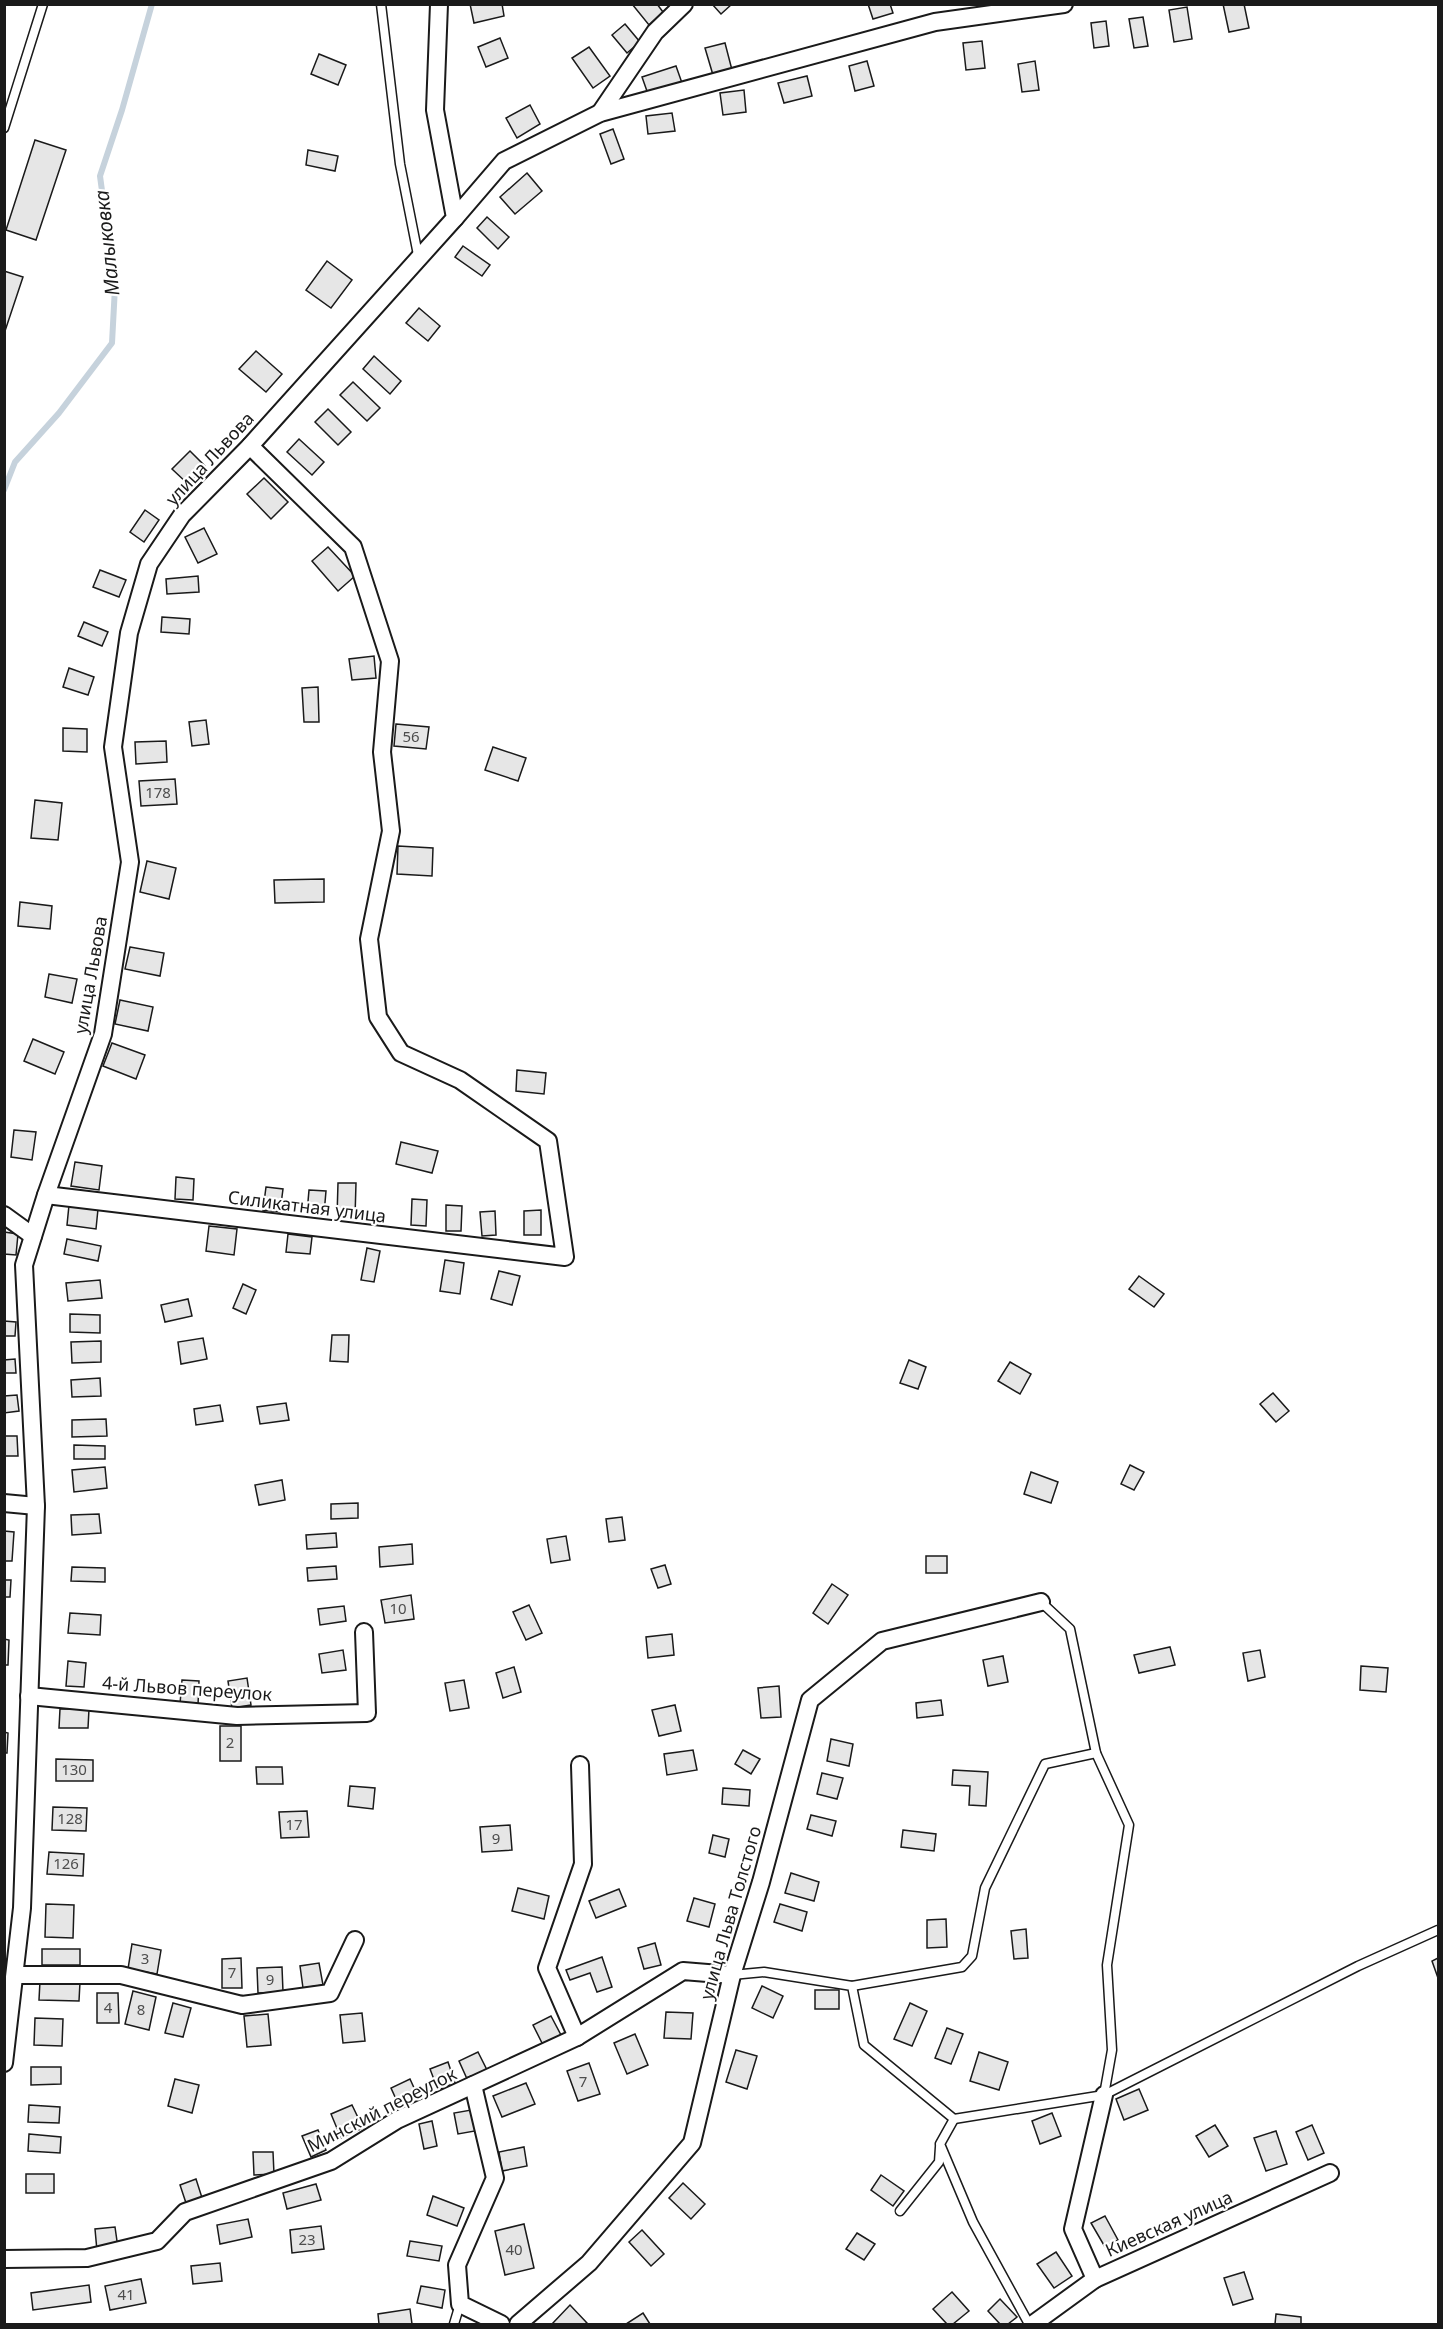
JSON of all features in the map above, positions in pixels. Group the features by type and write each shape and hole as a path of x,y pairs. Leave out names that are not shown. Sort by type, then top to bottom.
{"street":[{"path":"439,4 435,110 455,218"},
{"path":"600,113 655,32 684,4"},
{"name":"улица Львова","path":"4,2064 22,1908 36,1506 24,1265 46,1195 103,1034 130,862 113,747 129,633 149,564 182,515 250,446 419,260 504,161 600,113 935,22 1064,4"},
{"name":"Силикатная улица","path":"46,1195 565,1257 548,1141 460,1080 401,1053 378,1017 369,939 391,831 382,752 390,661 352,547 250,446"},
{"path":"4,1215 33,1236"},
{"path":"4,1503 36,1506"},
{"name":"улица Льва Толстого","path":"518,2325 589,2263 692,2144 732,1975 761,1882 810,1700 882,1641 1041,1602"},
{"name":"4-й Львов переулок","path":"29,1696 237,1716 367,1713 364,1632"},
{"path":"578,2037 547,1968 583,1864 580,1765"},
{"path":"15,1975 120,1976 242,2005 330,1993 355,1940"},
{"name":"Минский переулок","path":"4,2259 87,2258 157,2241 185,2212 331,2161 397,2120 578,2037 683,1971 732,1975"},
{"path":"473,2085 495,2178 457,2265 460,2304 501,2325"},
{"path":"1095,2279 1073,2229 1104,2095"},
{"name":"Киевская улица","path":"1031,2325 1095,2279 1330,2173"}],"lane":[{"path":"4,128 43,4"},
{"path":"381,4 400,164 419,260"},
{"path":"1041,1602 1070,1629 1096,1753 1129,1825 1107,1965 1112,2050 1104,2095"},
{"path":"732,1975 764,1972 852,1986 962,1967 972,1956 985,1888 1045,1764 1096,1753"},
{"path":"852,1986 864,2045 954,2119 1104,2095 1358,1966 1438,1930"},
{"path":"900,2211 939,2162 940,2144 954,2119"},
{"path":"940,2144 973,2222 1031,2325"},
{"path":"454,2325 460,2304"}],"building":[{"path":"470,4 502,4 504,16 474,23"},
{"path":"632,4 657,4 663,12 649,25"},
{"path":"712,4 732,4 721,14"},
{"path":"868,4 890,4 893,13 873,19"},
{"path":"1223,4 1244,4 1249,28 1229,32"},
{"path":"1187,7 1192,39 1174,42 1169,10"},
{"path":"1143,17 1148,46 1134,48 1129,19"},
{"path":"1106,21 1109,46 1094,48 1091,23"},
{"path":"625,24 640,42 627,53 612,35"},
{"path":"500,38 508,58 486,67 478,47"},
{"path":"982,41 985,68 966,70 963,43"},
{"path":"725,43 732,70 713,75 705,48"},
{"path":"589,47 610,76 593,88 572,58"},
{"path":"319,54 346,65 338,85 311,74"},
{"path":"867,61 874,86 855,91 849,66"},
{"path":"1035,61 1039,90 1022,92 1018,64"},
{"path":"676,66 682,83 648,94 642,77"},
{"path":"807,76 812,96 784,103 778,83"},
{"path":"744,90 746,112 723,115 720,93"},
{"path":"530,105 540,124 517,138 506,118"},
{"path":"672,113 675,131 648,134 646,116"},
{"path":"613,129 624,159 611,164 600,134"},
{"path":"35,140 66,150 36,240 6,230"},
{"path":"308,150 338,156 335,171 306,165"},
{"path":"527,173 542,191 515,214 500,197"},
{"path":"487,217 509,237 498,249 477,228"},
{"path":"463,246 490,265 482,276 455,257"},
{"path":"327,261 352,280 331,308 306,290"},
{"path":"4,271 23,277 4,334"},
{"path":"419,308 440,326 428,341 406,323"},
{"path":"256,351 282,374 266,392 239,369"},
{"path":"374,356 401,381 390,394 363,369"},
{"path":"353,382 380,408 367,421 340,395"},
{"path":"328,409 351,432 338,445 315,422"},
{"path":"299,439 324,462 312,475 287,452"},
{"path":"190,451 205,466 188,484 172,469"},
{"path":"264,478 288,502 271,519 247,494"},
{"path":"145,510 159,520 144,542 130,532"},
{"path":"204,528 217,554 198,563 185,537"},
{"path":"328,547 355,576 338,591 312,561"},
{"path":"100,570 126,580 119,597 93,587"},
{"path":"198,576 199,592 167,594 166,579"},
{"path":"162,617 190,619 189,634 161,632"},
{"path":"84,622 108,632 102,646 78,636"},
{"path":"374,656 376,678 352,680 349,659"},
{"path":"69,668 94,677 88,695 63,687"},
{"path":"318,687 319,722 304,722 302,688"},
{"path":"206,720 209,744 192,746 189,722"},
{"path":"396,724 429,727 426,749 394,746"},
{"path":"63,728 87,729 87,752 63,751"},
{"path":"166,741 167,762 136,764 135,742"},
{"path":"493,747 526,758 518,781 485,770"},
{"path":"175,779 177,804 141,806 139,781"},
{"path":"35,800 62,803 58,840 31,838"},
{"path":"398,846 433,848 432,876 397,874"},
{"path":"147,861 176,868 169,899 140,892"},
{"path":"324,879 324,902 275,903 274,880"},
{"path":"20,902 52,906 50,929 18,926"},
{"path":"130,947 164,953 160,976 125,969"},
{"path":"49,974 77,979 72,1003 45,997"},
{"path":"120,1000 153,1007 148,1031 115,1024"},
{"path":"33,1039 64,1052 55,1074 24,1061"},
{"path":"112,1043 145,1055 136,1079 103,1066"},
{"path":"517,1070 546,1073 544,1094 516,1091"},
{"path":"14,1130 36,1132 32,1160 11,1157"},
{"path":"401,1142 438,1151 432,1173 396,1164"},
{"path":"75,1162 102,1166 99,1190 71,1186"},
{"path":"176,1177 194,1179 193,1200 175,1199"},
{"path":"338,1183 356,1183 355,1217 337,1217"},
{"path":"266,1187 283,1189 280,1212 263,1210"},
{"path":"309,1190 326,1191 324,1214 307,1213"},
{"path":"412,1199 427,1200 426,1226 411,1225"},
{"path":"69,1205 98,1209 96,1229 67,1225"},
{"path":"446,1205 462,1206 461,1231 446,1231"},
{"path":"541,1210 541,1235 524,1235 524,1211"},
{"path":"495,1211 496,1235 482,1236 480,1212"},
{"path":"209,1226 237,1229 234,1255 206,1251"},
{"path":"4,1232 18,1234 16,1255 4,1254"},
{"path":"288,1234 312,1237 310,1254 286,1252"},
{"path":"67,1239 101,1246 98,1261 64,1254"},
{"path":"367,1248 380,1251 374,1282 361,1280"},
{"path":"445,1260 464,1263 460,1294 440,1291"},
{"path":"499,1271 520,1276 512,1305 491,1299"},
{"path":"1139,1276 1164,1294 1154,1307 1129,1289"},
{"path":"100,1280 102,1298 68,1301 66,1283"},
{"path":"243,1284 256,1290 246,1314 233,1308"},
{"path":"188,1299 192,1316 165,1322 161,1305"},
{"path":"70,1314 100,1315 100,1333 70,1332"},
{"path":"4,1321 16,1322 15,1336 4,1336"},
{"path":"332,1335 349,1335 348,1362 330,1361"},
{"path":"203,1338 207,1359 181,1364 178,1342"},
{"path":"101,1341 101,1362 72,1363 71,1342"},
{"path":"15,1359 16,1373 4,1373 4,1360"},
{"path":"909,1360 926,1367 918,1389 900,1383"},
{"path":"1010,1362 1031,1374 1020,1394 998,1381"},
{"path":"100,1378 101,1396 72,1397 71,1380"},
{"path":"1273,1393 1289,1411 1276,1422 1260,1404"},
{"path":"17,1395 19,1411 4,1413 4,1396"},
{"path":"286,1403 289,1420 260,1424 257,1407"},
{"path":"220,1405 223,1421 196,1425 194,1409"},
{"path":"106,1419 107,1436 72,1437 72,1420"},
{"path":"4,1436 17,1436 18,1456 4,1456"},
{"path":"74,1445 105,1446 105,1459 74,1459"},
{"path":"1130,1465 1144,1472 1134,1490 1121,1484"},
{"path":"105,1467 107,1488 74,1492 72,1470"},
{"path":"1031,1472 1058,1482 1051,1503 1024,1494"},
{"path":"282,1480 285,1500 259,1505 255,1485"},
{"path":"358,1503 358,1518 331,1519 331,1504"},
{"path":"99,1514 101,1533 72,1535 71,1515"},
{"path":"622,1517 625,1540 609,1542 606,1519"},
{"path":"4,1531 14,1532 12,1561 4,1561"},
{"path":"336,1533 337,1547 307,1549 306,1535"},
{"path":"566,1536 570,1560 551,1563 547,1539"},
{"path":"412,1544 413,1564 380,1567 379,1547"},
{"path":"926,1556 947,1556 947,1573 926,1573"},
{"path":"665,1565 671,1584 658,1588 651,1569"},
{"path":"336,1566 337,1579 308,1581 307,1568"},
{"path":"72,1567 105,1568 105,1582 71,1581"},
{"path":"4,1580 11,1580 10,1597 4,1597"},
{"path":"832,1584 848,1595 828,1624 813,1613"},
{"path":"411,1595 414,1619 385,1623 381,1600"},
{"path":"529,1605 542,1633 526,1640 513,1612"},
{"path":"344,1606 346,1621 320,1625 318,1609"},
{"path":"70,1613 101,1615 100,1635 68,1633"},
{"path":"672,1634 674,1655 648,1658 646,1637"},
{"path":"4,1639 9,1640 8,1665 4,1665"},
{"path":"1170,1647 1175,1665 1139,1673 1134,1655"},
{"path":"343,1650 346,1670 322,1673 319,1654"},
{"path":"1260,1650 1265,1677 1248,1681 1243,1653"},
{"path":"1003,1656 1008,1682 988,1686 983,1660"},
{"path":"68,1661 86,1663 84,1687 66,1686"},
{"path":"1361,1666 1388,1668 1386,1692 1360,1690"},
{"path":"514,1667 521,1692 503,1698 496,1673"},
{"path":"247,1678 251,1705 232,1708 228,1681"},
{"path":"182,1680 199,1681 198,1705 180,1704"},
{"path":"464,1680 469,1708 450,1711 445,1683"},
{"path":"779,1686 781,1717 761,1718 758,1688"},
{"path":"941,1700 943,1715 917,1718 916,1703"},
{"path":"675,1705 681,1731 659,1736 652,1710"},
{"path":"60,1709 89,1709 88,1728 59,1728"},
{"path":"220,1726 241,1726 241,1761 220,1761"},
{"path":"4,1732 8,1733 7,1753 4,1753"},
{"path":"831,1739 853,1744 849,1766 827,1761"},
{"path":"693,1750 697,1770 667,1775 664,1754"},
{"path":"743,1750 760,1759 751,1774 735,1764"},
{"path":"56,1759 93,1760 93,1781 56,1781"},
{"path":"256,1767 282,1767 283,1784 257,1784"},
{"path":"953,1770 988,1772 986,1806 969,1805 970,1786 952,1785"},
{"path":"822,1773 843,1778 837,1799 817,1794"},
{"path":"350,1786 375,1788 373,1809 348,1806"},
{"path":"723,1788 750,1790 749,1806 722,1804"},
{"path":"53,1807 87,1808 86,1831 52,1830"},
{"path":"307,1811 309,1837 281,1838 279,1812"},
{"path":"811,1815 836,1821 832,1836 807,1829"},
{"path":"510,1825 512,1850 482,1852 480,1827"},
{"path":"903,1830 936,1834 934,1851 901,1847"},
{"path":"713,1835 729,1839 725,1857 709,1853"},
{"path":"49,1852 84,1854 83,1876 47,1874"},
{"path":"791,1873 819,1882 814,1901 785,1893"},
{"path":"518,1888 549,1896 544,1919 512,1911"},
{"path":"619,1889 626,1906 596,1918 589,1901"},
{"path":"694,1898 715,1904 709,1927 687,1921"},
{"path":"46,1904 74,1905 73,1938 45,1937"},
{"path":"780,1904 807,1912 802,1931 774,1922"},
{"path":"946,1919 947,1947 927,1948 927,1920"},
{"path":"1026,1929 1028,1958 1014,1959 1011,1931"},
{"path":"655,1943 661,1965 644,1969 638,1948"},
{"path":"132,1944 161,1950 157,1974 128,1969"},
{"path":"42,1949 80,1949 80,1965 42,1965"},
{"path":"602,1957 612,1987 597,1992 590,1973 570,1980 566,1970"},
{"path":"241,1958 242,1988 222,1988 222,1959"},
{"path":"1438,1958 1438,1978 1432,1961"},
{"path":"319,1963 323,1985 303,1988 300,1966"},
{"path":"282,1967 283,1992 258,1993 257,1968"},
{"path":"40,1981 80,1982 79,2001 39,2000"},
{"path":"762,1986 783,1996 773,2018 752,2008"},
{"path":"815,1990 839,1990 839,2009 815,2009"},
{"path":"133,1991 156,1997 149,2030 125,2024"},
{"path":"97,1993 118,1993 119,2023 97,2023"},
{"path":"173,2003 191,2008 183,2037 165,2033"},
{"path":"910,2003 927,2011 912,2046 894,2039"},
{"path":"666,2012 693,2013 691,2039 664,2038"},
{"path":"362,2013 365,2041 343,2043 340,2015"},
{"path":"268,2014 271,2045 247,2047 244,2016"},
{"path":"551,2016 561,2035 543,2045 533,2025"},
{"path":"35,2018 63,2019 62,2046 34,2045"},
{"path":"947,2028 963,2034 951,2064 935,2058"},
{"path":"635,2034 648,2065 627,2074 614,2043"},
{"path":"736,2050 757,2056 747,2089 726,2082"},
{"path":"478,2052 488,2072 468,2081 459,2061"},
{"path":"979,2052 1008,2062 999,2090 970,2081"},
{"path":"448,2062 455,2083 438,2090 430,2069"},
{"path":"589,2063 600,2094 578,2101 567,2071"},
{"path":"31,2067 61,2067 61,2084 31,2085"},
{"path":"175,2079 199,2085 192,2113 168,2106"},
{"path":"410,2079 420,2101 401,2110 391,2088"},
{"path":"526,2083 535,2104 502,2117 493,2096"},
{"path":"1139,2089 1148,2110 1124,2120 1116,2099"},
{"path":"29,2105 60,2107 59,2123 28,2122"},
{"path":"352,2105 363,2128 341,2138 331,2114"},
{"path":"471,2110 475,2131 458,2134 454,2113"},
{"path":"1052,2113 1061,2136 1040,2144 1032,2121"},
{"path":"432,2121 437,2146 424,2149 419,2124"},
{"path":"1215,2125 1228,2146 1209,2157 1196,2136"},
{"path":"1312,2125 1324,2153 1308,2160 1296,2132"},
{"path":"318,2130 326,2150 311,2157 302,2136"},
{"path":"1276,2131 1287,2164 1266,2171 1254,2138"},
{"path":"29,2134 61,2137 60,2153 28,2151"},
{"path":"524,2147 527,2166 502,2171 499,2152"},
{"path":"253,2152 273,2152 274,2174 254,2175"},
{"path":"26,2174 54,2174 54,2193 26,2193"},
{"path":"881,2175 904,2191 893,2206 871,2190"},
{"path":"196,2179 204,2204 188,2209 180,2185"},
{"path":"683,2183 705,2204 691,2219 669,2198"},
{"path":"316,2184 321,2200 287,2209 283,2193"},
{"path":"433,2196 464,2208 457,2226 427,2215"},
{"path":"1105,2216 1118,2240 1105,2247 1091,2223"},
{"path":"248,2219 252,2237 220,2244 217,2225"},
{"path":"524,2224 534,2268 505,2275 495,2231"},
{"path":"321,2226 324,2249 292,2253 290,2230"},
{"path":"115,2227 118,2248 97,2251 95,2229"},
{"path":"642,2230 664,2254 651,2266 629,2242"},
{"path":"857,2233 875,2244 864,2260 846,2249"},
{"path":"410,2241 442,2246 439,2261 407,2256"},
{"path":"1056,2252 1072,2276 1054,2288 1037,2264"},
{"path":"220,2263 222,2281 193,2284 191,2266"},
{"path":"1244,2272 1253,2299 1233,2305 1224,2278"},
{"path":"141,2279 146,2303 110,2310 105,2286"},
{"path":"89,2285 91,2302 33,2310 31,2293"},
{"path":"421,2286 445,2290 442,2308 417,2303"},
{"path":"952,2292 969,2311 953,2324 947,2324 933,2309"},
{"path":"1000,2299 1017,2317 1008,2324 1000,2324 988,2311"},
{"path":"570,2305 587,2323 552,2324"},
{"path":"410,2309 412,2324 379,2324 378,2314"},
{"path":"643,2313 650,2324 626,2324"},
{"path":"1276,2314 1301,2317 1301,2324 1275,2324"}],"waterway":[{"name":"Малыковка","path":"4,490 15,462 59,413 112,343 115,287 100,176 122,110 152,4"}]}
